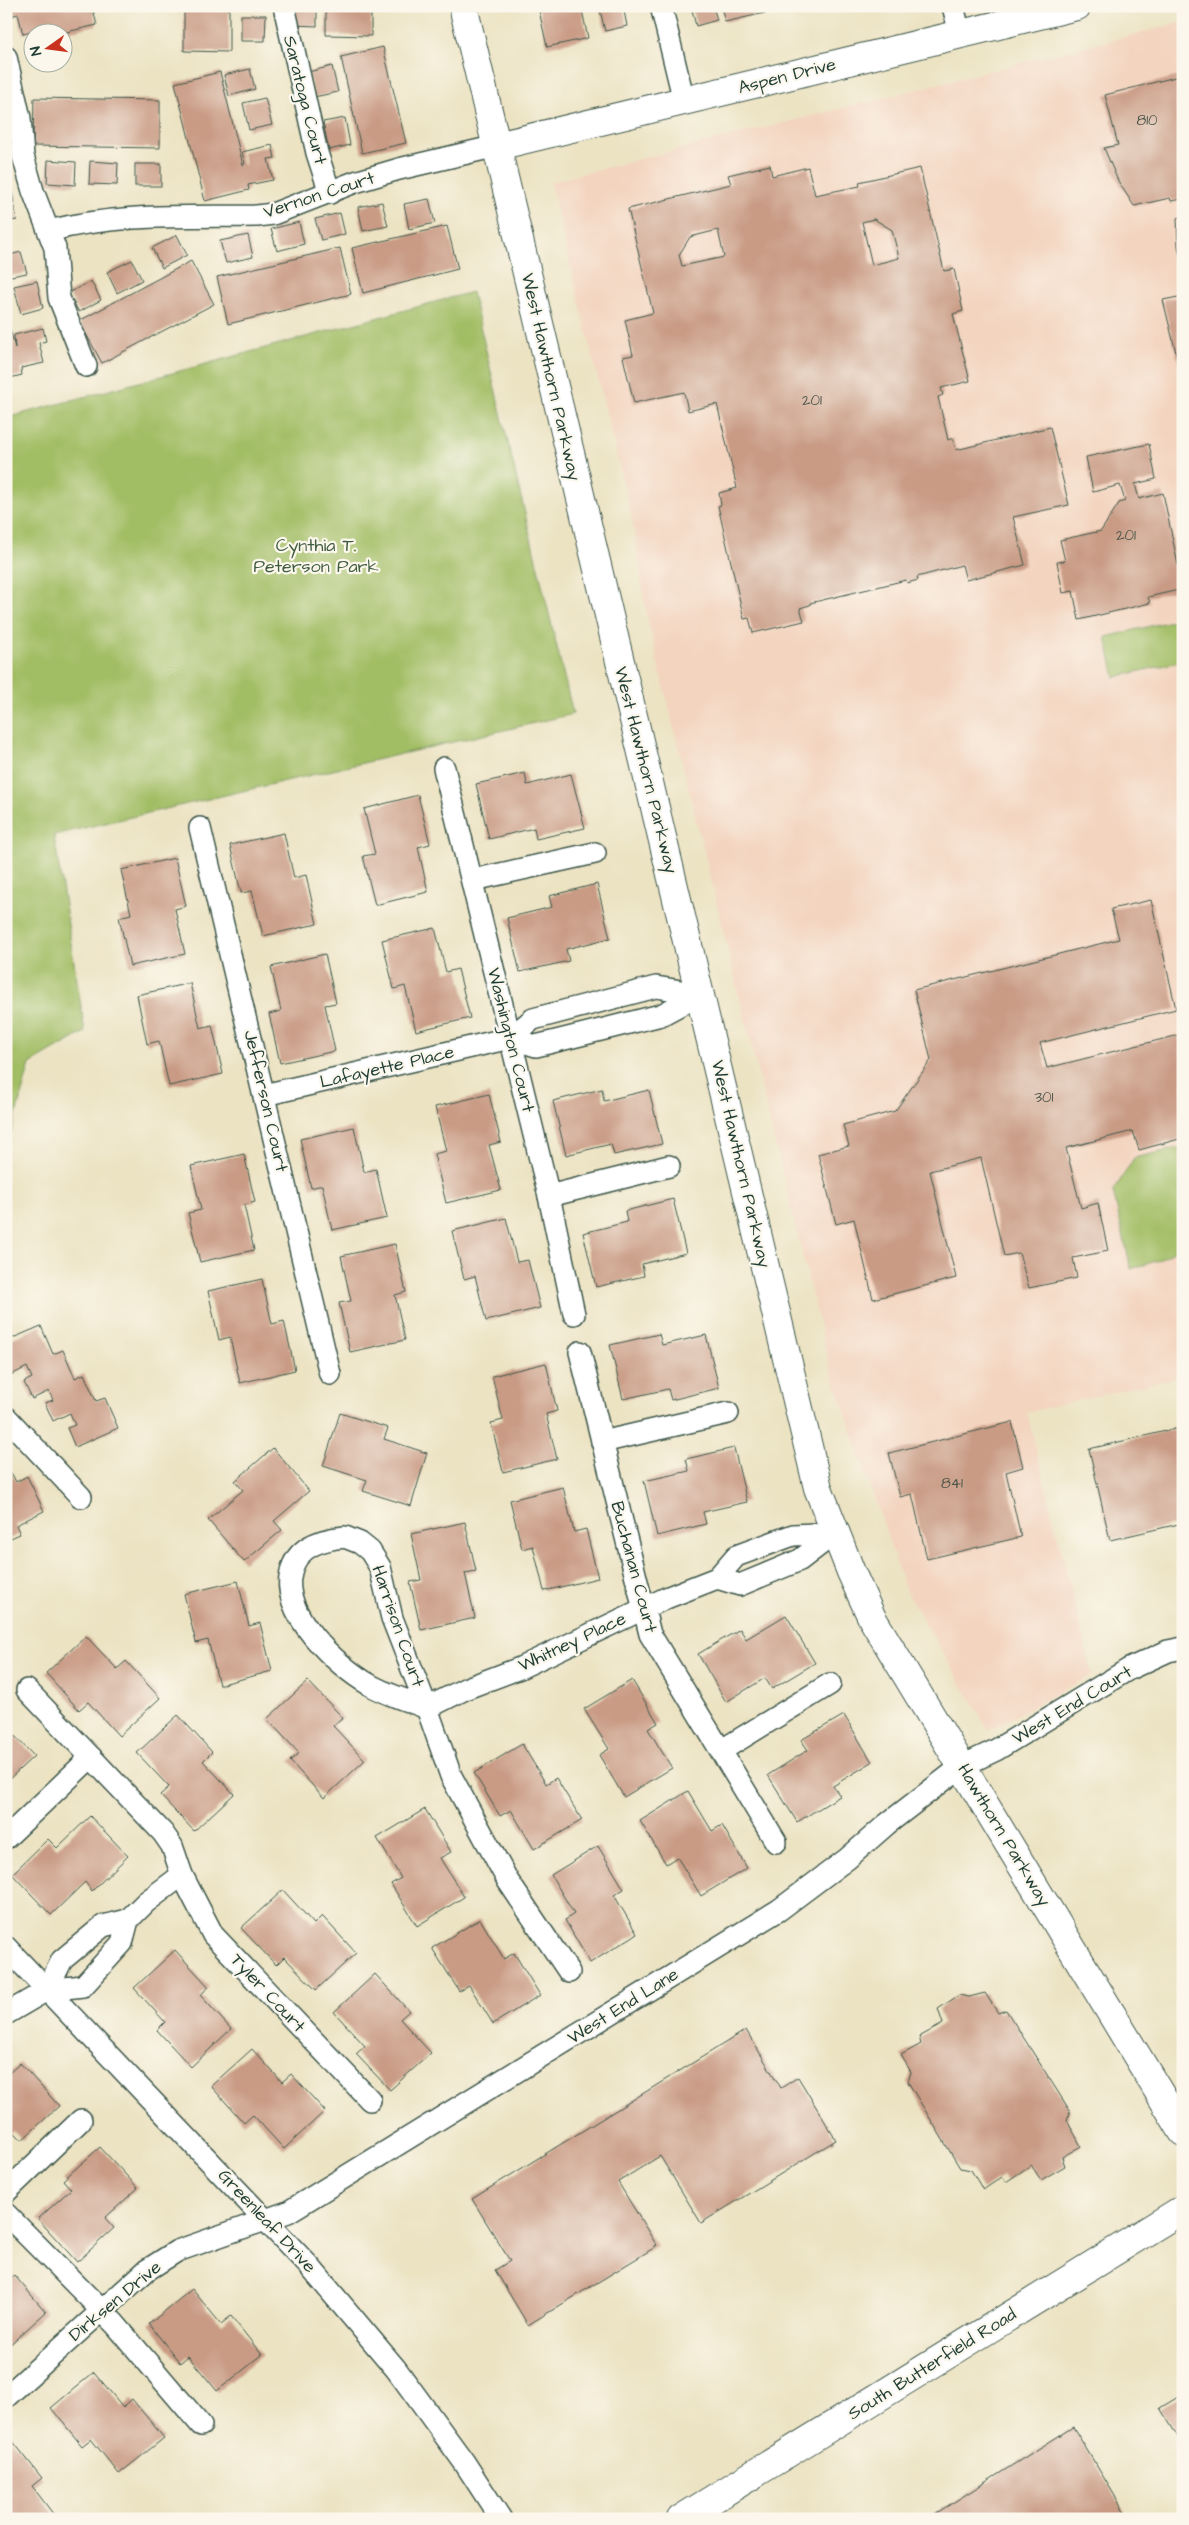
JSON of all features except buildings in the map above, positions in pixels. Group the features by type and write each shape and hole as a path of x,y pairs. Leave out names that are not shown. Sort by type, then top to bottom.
{"street":[{"name":"Saratoga Court","path":"284,6 318,153 330,193"},
{"name":"West Hawthorn Parkway","path":"463,6 818,1488 835,1533"},
{"path":"661,6 684,101"},
{"path":"953,6 960,34"},
{"name":"Aspen Drive","path":"497,146 1077,6"},
{"path":"6,57 20,118 23,156 33,191 55,248 59,298 86,366"},
{"name":"Vernon Court","path":"49,231 81,222 140,217 265,215 399,169 497,146"},
{"name":"Washington Court","path":"444,768 550,1196 574,1314"},
{"name":"Jefferson Court","path":"200,828 330,1374"},
{"path":"473,880 595,853"},
{"name":"Lafayette Place","path":"264,1096 510,1038 533,1019 656,987 700,994"},
{"path":"510,1038 536,1046 661,1015 700,994"},
{"path":"550,1196 669,1166"},
{"name":"Buchanan Court","path":"580,1352 650,1634 776,1842"},
{"path":"602,1442 728,1413"},
{"path":"6,1417 81,1497"},
{"path":"717,1578 740,1585 800,1560 835,1533"},
{"name":"Whitney Place","path":"427,1708 467,1688 520,1668 644,1609 717,1578 736,1556 792,1535 835,1533"},
{"name":"Hawthorn Parkway","path":"835,1533 872,1618 1183,2132"},
{"name":"Harrison Court","path":"427,1708 371,1685 332,1655 312,1634 292,1598 288,1581 292,1566 302,1552 328,1538 345,1536 360,1543 370,1551 380,1567 392,1618 427,1708 455,1784 508,1881 569,1972"},
{"name":"West End Court","path":"962,1766 996,1750 1129,1669 1168,1651 1183,1648"},
{"path":"722,1750 830,1684"},
{"name":"Tyler Court","path":"27,1690 163,1833 172,1846 182,1875 213,1935 370,2100"},
{"path":"6,1838 91,1757"},
{"name":"West End Lane","path":"266,2219 288,2212 780,1910 847,1859 887,1824 962,1766"},
{"path":"6,2014 47,1990 83,1986 122,1943 128,1920 146,1902 182,1875"},
{"path":"47,1990 62,1960 103,1926 128,1920"},
{"name":"Greenleaf Drive","path":"6,1947 266,2219 396,2369 464,2462 500,2519"},
{"path":"6,2192 81,2120"},
{"name":"South Butterfield Road","path":"681,2519 1183,2209"},
{"path":"6,2214 119,2328 202,2425"},
{"name":"Dirksen Drive","path":"6,2397 147,2270 176,2251 266,2219"}],"shaded area":[{"path":"1183,22 1183,1376 1027,1412 1092,1675 989,1730 906,1591 829,1364 647,618 633,523 550,182"}],"green space":[{"name":"Cynthia T. Peterson Park","path":"472,292 573,714 54,835 85,1032 30,1064 9,1140 6,1141 6,418"},
{"path":"1183,618 1183,661 1115,677 1106,637"},
{"path":"1183,1147 1183,1245 1159,1260 1131,1269 1113,1192 1134,1158"}]}
